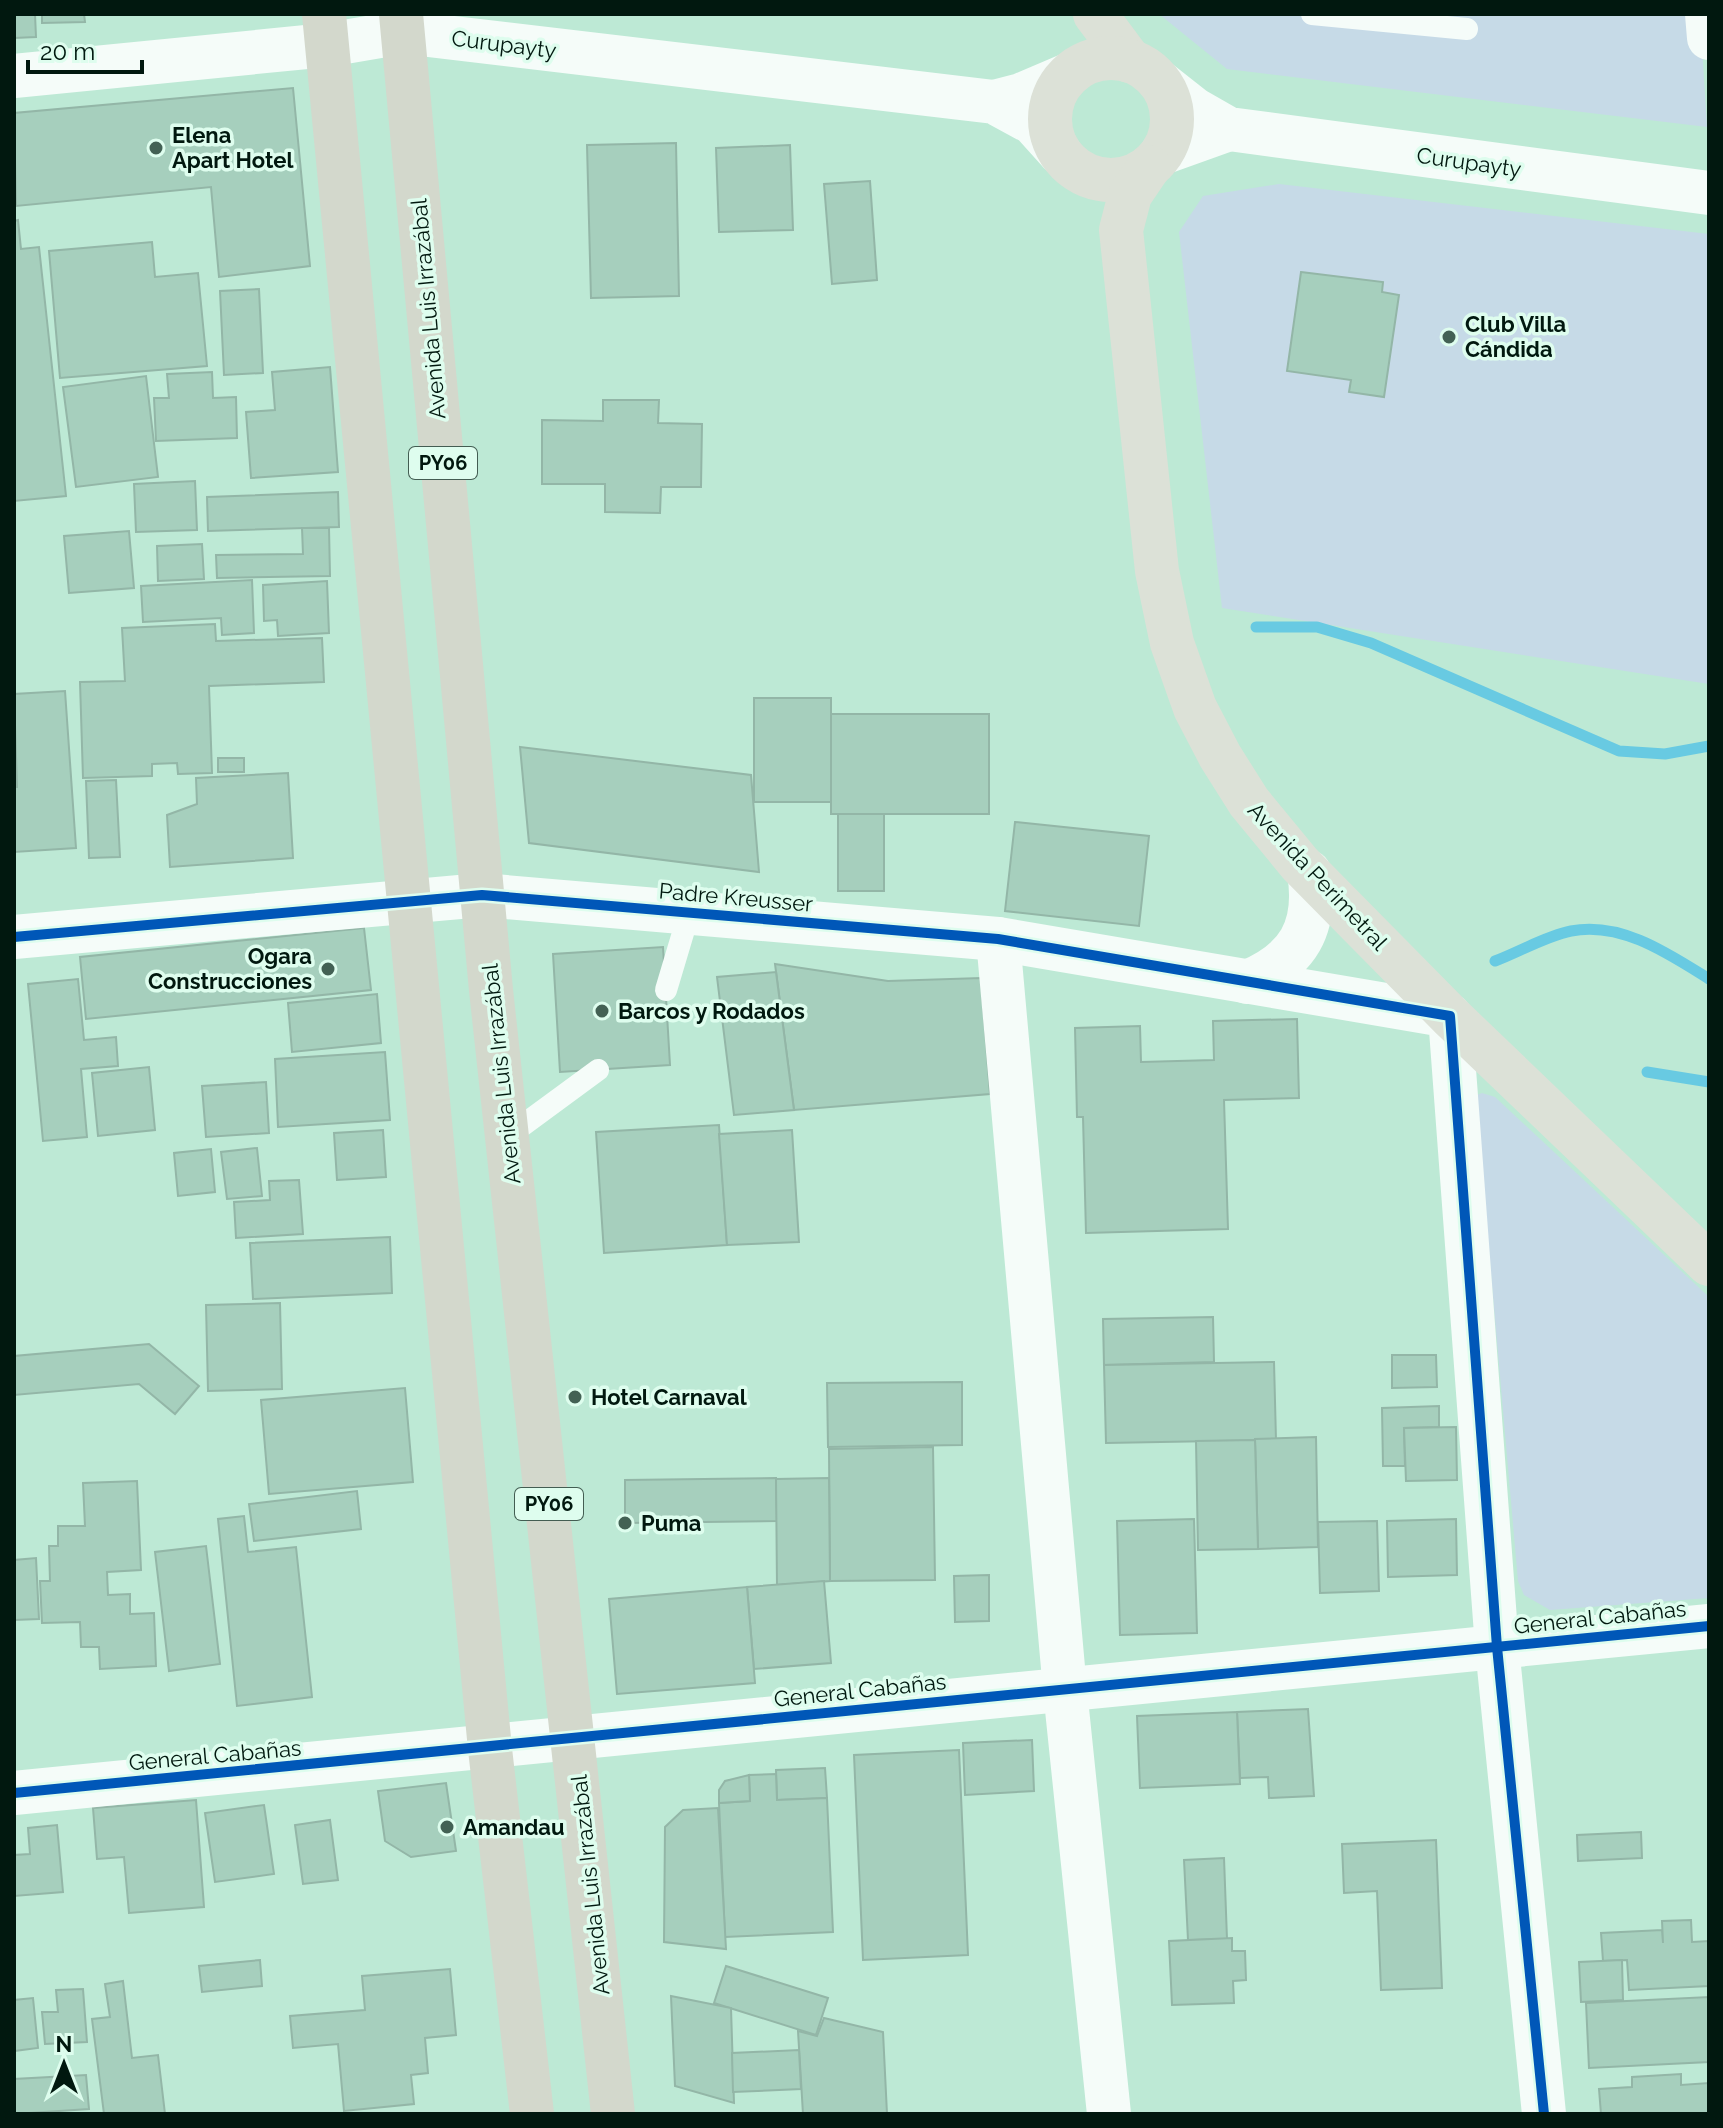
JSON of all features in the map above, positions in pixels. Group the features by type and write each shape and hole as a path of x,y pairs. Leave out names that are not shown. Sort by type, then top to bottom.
{"highway":[{"name":"Avenida Luis Irrazábal","path":"402,23 482,895 613,2114"},
{"path":"326,30 412,899 490,1749 532,2114"}],"main road":[{"name":"Avenida Perimetral","path":"1089,14 1088,39 1073,70 1055,92 1049,112 1051,134 1067,161 1113,212 1121,230 1157,571 1172,643 1195,708 1249,802 1309,872 1450,1016 1709,1264"},
{"name":"Avenida Perimetral","path":"1095,14 1146,72 1172,118 1170,136 1130,195 1121,230"},
{"path":"1073,70 1095,59 1146,72"},
{"path":"1067,161 1092,177 1112,180 1132,176 1156,160"}],"street":[{"path":"1707,14 1709,38"},
{"name":"Curupayty","path":"14,76 326,30 402,23 994,102 1033,123 1067,161"},
{"name":"Curupayty","path":"994,102 1021,95 1073,70"},
{"name":"Curupayty","path":"1146,72 1194,109 1229,129 1709,193"},
{"name":"Curupayty","path":"1156,160 1229,129"},
{"path":"1247,982 1272,971 1298,947 1311,911 1309,872"},
{"name":"Padre Kreusser","path":"14,937 482,895 998,939 1450,1016"},
{"path":"998,939 1065,1690 1109,2114"},
{"path":"1450,1016 1497,1647 1544,2114"},
{"name":"General Cabañas","path":"14,1793 490,1749 575,1738 1709,1626"}],"lane":[{"path":"1312,14 1467,29"},
{"path":"666,990 689,913"},
{"path":"507,1137 598,1070"}],"shaded area":[{"path":"1159,14 1700,14 1707,127 1227,69"},
{"name":"Club Villa Cándida","path":"1279,184 1709,234 1709,684 1222,608 1179,232 1203,196"},
{"path":"1482,1093 1495,1097 1709,1297 1709,1598 1550,1610 1524,1595 1518,1581 1476,1103 1477,1095"}],"building":[{"path":"14,14 35,14 36,37 14,38"},
{"path":"42,14 84,14 85,22 42,23"},
{"name":"Elena Apart Hotel","path":"293,88 310,266 219,277 211,187 16,206 14,113"},
{"path":"676,143 679,296 591,298 587,145"},
{"path":"790,145 793,230 719,232 716,148"},
{"path":"870,181 877,280 832,284 824,184"},
{"path":"18,220 21,249 39,247 66,496 14,501 14,221"},
{"path":"152,242 155,277 198,273 207,366 60,378 49,251"},
{"path":"1301,272 1383,282 1382,292 1399,295 1384,397 1349,392 1351,380 1287,371"},
{"path":"259,289 263,373 224,375 220,291"},
{"path":"330,367 338,472 251,478 246,412 275,410 272,372"},
{"path":"212,372 213,398 236,397 237,438 156,441 154,398 169,398 167,374"},
{"path":"146,376 158,477 76,487 63,387"},
{"path":"603,400 659,400 658,423 702,424 701,487 661,487 660,513 605,512 605,484 542,484 542,420 603,421"},
{"path":"195,481 197,530 136,532 134,484"},
{"path":"338,492 339,527 208,531 207,497"},
{"path":"302,528 329,528 330,576 217,578 216,555 303,554"},
{"path":"129,531 134,588 69,593 64,536"},
{"path":"202,544 204,579 158,581 157,546"},
{"path":"252,580 254,633 222,635 221,618 143,622 141,586"},
{"path":"327,581 329,633 278,636 277,620 264,621 263,585"},
{"path":"215,624 216,641 322,638 324,682 209,686 212,773 178,774 177,763 152,764 152,776 83,778 80,682 125,681 122,628"},
{"path":"65,691 76,848 14,852 14,787 17,787 14,694"},
{"path":"754,698 831,698 831,802 754,802"},
{"path":"831,714 989,714 989,814 831,814"},
{"path":"520,747 751,775 759,872 529,843"},
{"path":"218,758 244,758 244,772 218,772"},
{"path":"288,773 293,858 170,867 167,815 197,804 196,778"},
{"path":"116,780 120,857 89,858 86,781"},
{"path":"838,814 884,814 884,891 838,891"},
{"path":"1015,822 1149,836 1139,926 1005,911"},
{"path":"364,928 371,990 86,1019 80,957"},
{"path":"663,947 670,1065 560,1072 553,954"},
{"path":"775,964 888,981 981,978 990,1094 794,1110"},
{"path":"776,972 794,1110 734,1115 717,977"},
{"path":"78,979 84,1040 116,1037 118,1066 81,1069 87,1137 43,1141 28,984"},
{"path":"377,994 381,1043 292,1052 288,1003"},
{"path":"1297,1019 1299,1098 1224,1100 1228,1229 1086,1233 1083,1117 1077,1117 1075,1028 1140,1026 1141,1062 1214,1060 1213,1021"},
{"path":"385,1052 390,1120 278,1127 275,1059"},
{"path":"149,1067 155,1130 98,1136 92,1073"},
{"path":"266,1082 269,1133 206,1137 202,1086"},
{"path":"719,1125 727,1245 604,1253 596,1132"},
{"path":"383,1130 386,1177 337,1180 334,1133"},
{"path":"792,1130 799,1242 727,1245 719,1134"},
{"path":"257,1148 262,1196 227,1199 221,1152"},
{"path":"211,1149 215,1192 178,1196 174,1153"},
{"path":"299,1180 303,1234 236,1238 234,1202 270,1200 269,1181"},
{"path":"390,1237 392,1293 253,1299 250,1243"},
{"path":"280,1303 282,1389 208,1391 206,1305"},
{"path":"1213,1317 1214,1362 1104,1365 1103,1319"},
{"path":"149,1344 199,1386 175,1414 139,1384 14,1395 14,1356"},
{"path":"1392,1355 1436,1355 1437,1387 1392,1388"},
{"path":"1274,1362 1276,1440 1106,1443 1104,1365"},
{"path":"962,1382 962,1445 828,1447 827,1383"},
{"path":"405,1388 413,1482 269,1494 261,1400"},
{"path":"1439,1406 1439,1427 1404,1428 1405,1466 1383,1466 1382,1408"},
{"path":"1456,1427 1457,1480 1406,1481 1404,1428"},
{"path":"1316,1437 1318,1547 1258,1549 1255,1439"},
{"path":"1255,1440 1258,1549 1198,1550 1196,1441"},
{"path":"933,1447 935,1580 830,1581 829,1449"},
{"path":"776,1478 777,1521 625,1523 625,1480"},
{"path":"829,1478 830,1581 777,1585 776,1479"},
{"path":"137,1481 141,1570 107,1572 108,1595 130,1594 130,1614 154,1613 156,1666 100,1669 99,1647 81,1647 80,1622 42,1623 40,1581 50,1581 49,1546 58,1546 58,1526 85,1526 83,1483"},
{"path":"357,1491 361,1529 254,1541 249,1504"},
{"path":"244,1516 248,1552 296,1547 312,1697 237,1706 218,1519"},
{"path":"1194,1519 1197,1633 1120,1635 1117,1521"},
{"path":"1456,1519 1457,1575 1388,1577 1387,1521"},
{"path":"1377,1521 1379,1591 1320,1593 1318,1522"},
{"path":"206,1546 220,1664 169,1671 155,1552"},
{"path":"36,1558 39,1619 14,1620 14,1560"},
{"path":"989,1575 989,1621 955,1622 954,1576"},
{"path":"824,1581 831,1663 754,1669 747,1587"},
{"path":"747,1587 755,1683 617,1694 609,1599"},
{"path":"1308,1709 1314,1796 1269,1798 1268,1777 1240,1778 1237,1712"},
{"path":"1237,1712 1240,1784 1140,1788 1137,1716"},
{"path":"1032,1740 1034,1791 965,1795 963,1743"},
{"path":"959,1750 968,1955 863,1960 854,1755"},
{"path":"825,1768 827,1798 777,1800 776,1770"},
{"path":"776,1774 777,1800 827,1798 833,1932 725,1937 719,1803 750,1801 749,1775"},
{"path":"749,1775 750,1801 719,1803 719,1790 725,1781"},
{"path":"446,1783 456,1851 411,1857 385,1841 378,1791"},
{"path":"196,1800 204,1907 129,1913 124,1857 97,1859 93,1808"},
{"path":"264,1805 274,1874 215,1882 205,1813"},
{"path":"718,1808 726,1949 664,1942 665,1827 683,1810"},
{"path":"330,1820 338,1880 303,1884 295,1825"},
{"path":"57,1825 63,1892 14,1896 14,1855 30,1854 28,1828"},
{"path":"1641,1832 1642,1858 1578,1861 1577,1835"},
{"path":"1436,1840 1442,1988 1381,1990 1377,1891 1344,1893 1342,1844"},
{"path":"1224,1858 1227,1939 1188,1940 1184,1860"},
{"path":"1691,1920 1692,1942 1709,1941 1709,1986 1629,1990 1627,1960 1603,1961 1601,1933 1662,1930 1663,1943 1662,1921"},
{"path":"1232,1938 1232,1951 1245,1951 1246,1980 1233,1981 1234,2003 1172,2005 1169,1941"},
{"path":"260,1960 262,1986 202,1992 199,1966"},
{"path":"1622,1960 1623,2000 1581,2002 1579,1962"},
{"path":"726,1966 828,1998 816,2035 714,2003"},
{"path":"450,1969 456,2035 425,2038 428,2073 411,2075 414,2104 344,2111 338,2044 293,2048 290,2016 365,2010 362,1976"},
{"path":"123,1981 132,2058 158,2055 165,2114 104,2114 92,2019 110,2017 105,1984"},
{"path":"83,1989 87,2042 45,2044 42,2012 58,2012 56,1990"},
{"path":"671,1996 731,2008 734,2103 675,2086"},
{"path":"1709,1997 1709,2062 1589,2068 1586,2003"},
{"path":"33,1998 38,2048 14,2051 14,2000"},
{"path":"824,2018 883,2032 887,2114 803,2114 798,2031 817,2036"},
{"path":"799,2050 801,2089 733,2092 732,2053"},
{"path":"1681,2074 1681,2085 1709,2083 1709,2114 1601,2114 1599,2089 1632,2087 1632,2077"},
{"path":"86,2075 89,2109 14,2114 14,2079"}],"waterway":[{"path":"1256,627 1317,627 1371,643 1619,751 1665,754 1709,746"},
{"path":"1495,961 1552,937 1590,929 1626,935 1644,942 1709,979"},
{"path":"1647,1072 1709,1082"}],"cycle path":[{"path":"14,937 482,895 998,939 1450,1016 1497,1647 1544,2114"},
{"path":"14,1793 1709,1626"}],"place":[{"name":"Elena Apart Hotel","path":"156,148"},
{"name":"Club Villa Cándida","path":"1449,337"},
{"name":"Ogara Construcciones","path":"328,969"},
{"name":"Barcos y Rodados","path":"602,1011"},
{"name":"Hotel Carnaval","path":"575,1397"},
{"name":"Puma","path":"625,1523"},
{"name":"Amandau","path":"447,1827"}]}
